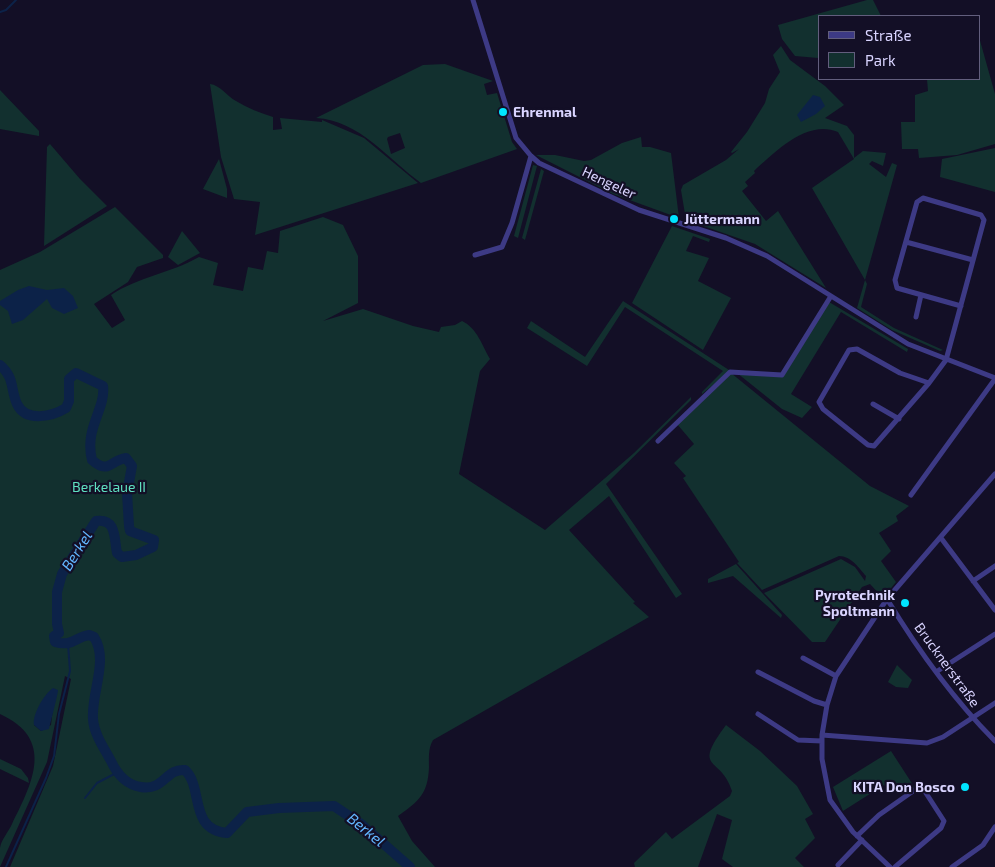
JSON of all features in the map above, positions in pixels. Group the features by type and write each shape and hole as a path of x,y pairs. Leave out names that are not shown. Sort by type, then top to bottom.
{"street":[{"name":"Hengeler","path":"473,0 516,138 531,156 612,199 747,246 767,256 908,344 995,378"},
{"path":"475,254 502,247 512,223 531,156"},
{"path":"929,384 900,373 857,349 849,350 819,402 823,410 870,446 878,444 929,384 946,360 961,306 984,220 981,215 923,198 917,202 895,280 897,288 961,306"},
{"path":"906,242 973,260"},
{"path":"916,317 921,295"},
{"path":"658,441 730,372 782,375 831,296"},
{"path":"911,495 995,378"},
{"path":"873,404 899,419"},
{"path":"890,867 857,836 838,814 828,794 822,759 822,738 827,704 836,676 887,599 995,474"},
{"path":"941,538 995,610"},
{"path":"973,581 995,566"},
{"name":"Brucknerstraße","path":"887,599 936,672 972,718 995,741"},
{"path":"936,672 995,634"},
{"path":"803,658 836,676"},
{"path":"758,672 814,701 827,704"},
{"path":"758,714 798,740 822,738 927,743 943,736 995,703"},
{"path":"857,836 879,816 916,789 924,790 944,821 941,828 894,867"},
{"path":"952,867 983,845 995,826"},
{"path":"838,865 862,840"}],"green space":[{"path":"867,0 873,0 880,15 818,15 818,58 795,56 782,39 778,25"},
{"path":"980,41 995,94 995,144 957,155 919,158 918,149 902,149 901,122 915,122 915,95 928,91 927,80 980,80"},
{"path":"781,46 790,60 825,86 844,105 825,118 847,126 854,135 854,158 863,151 886,153 883,166 872,161 869,164 886,177 892,163 897,165 865,280 812,188 854,159 838,132 826,129 815,130 792,140 754,171 755,173 745,182 748,186 742,191 766,221 778,211 826,288 755,244 686,220 681,190 683,185 726,160 739,149 731,152 747,132 765,103 769,89 780,72 773,55"},
{"path":"445,64 493,81 484,84 487,95 497,93 512,142 517,149 421,183 359,133 332,120 316,118 423,65","holes":["400,133 405,148 391,154 388,137"]},
{"path":"210,84 217,86 241,104 273,117 273,130 282,129 280,118 322,122 322,120 364,138 418,183 255,235 260,202 234,199 221,157"},
{"path":"0,90 39,131 39,136 0,129"},
{"path":"641,137 642,147 650,147 671,153 679,218 613,194 536,155 555,155 584,161 591,160 622,143"},
{"path":"50,144 80,179 107,206 44,246 47,147"},
{"path":"995,148 995,192 940,177 942,159"},
{"path":"219,159 227,189 227,198 203,189"},
{"path":"533,165 537,166 518,238 514,236"},
{"path":"541,169 544,171 525,240 522,238"},
{"name":"Berkelaue II","path":"115,207 163,255 163,258 137,267 128,282 94,304 112,328 125,320 111,295 132,284 199,257 218,263 213,285 243,291 248,267 263,270 267,251 278,253 280,231 323,217 343,225 358,256 358,303 323,321 363,309 413,326 439,332 441,327 455,325 462,321 472,328 479,337 490,359 480,371 459,474 545,530 634,453 691,397 691,400 606,484 682,594 676,598 609,496 569,530 635,602 633,603 649,617 433,740 430,750 427,784 417,801 398,816 412,841 435,867 10,867 53,766 71,679 65,676 47,762 0,867 0,848 3,839 11,827 27,793 32,777 34,749 28,736 17,724 0,714 0,270 40,252","holes":["47,694 53,707 51,725 41,731 34,725"]},
{"path":"672,226 710,239 709,242 693,236 686,251 709,258 698,281 731,298 703,350 632,303"},
{"path":"182,231 200,253 178,265 168,257"},
{"path":"865,280 867,284 861,307 894,328 943,350 940,351 892,330 857,308"},
{"path":"623,301 729,370 729,372 702,394 723,371 625,307 587,366 527,328 531,321 585,357"},
{"path":"829,302 908,349 907,352 841,312 791,394 812,407 802,418 782,409 737,373 783,377"},
{"path":"731,373 870,486 909,506 896,516 898,521 879,533 891,551 881,561 896,582 883,598 870,584 862,587 825,642 812,642 764,593 841,559 855,567 865,581 866,576 858,566 851,560 839,556 762,590 737,563 739,562 683,478 686,476 674,463 694,444 677,424"},
{"path":"736,564 782,615 781,618 733,576 708,583 708,579"},
{"path":"897,665 912,680 908,688 896,687 888,682"},
{"path":"726,725 760,751 797,786 813,814 805,819 815,838 795,858 804,867 733,867 722,859 732,820 717,814 698,867 635,867 634,863 666,832 672,839 730,796 732,791 727,780 710,757 716,740"},
{"path":"891,751 915,788 907,793 902,786 890,794 884,785 843,811 833,787"},
{"path":"0,759 21,769 28,778 29,783 0,769"}],"water":[{"path":"813,95 820,97 825,106 816,114 801,122 797,115"},
{"path":"29,286 47,290 64,288 73,296 78,308 64,314 52,308 47,299 23,320 12,324 8,311 0,305 0,301 18,290"},
{"path":"53,688 58,690 49,729 41,731 34,725 35,716 43,700"}],"waterway":[{"path":"0,12 6,10 16,0"},
{"name":"Berkel","path":"0,365 8,374 17,404 21,410 33,416 47,415 66,408 69,401 69,379 76,373 103,386 101,403 91,438 92,460 102,466 106,466 126,458 132,466 127,493 130,531 154,540 153,547 136,555 122,557 117,553 115,536 111,526 103,521 96,521 62,574 57,592 57,624 59,633 54,636 55,642 70,643 89,635 94,637 98,646 100,666 93,719 100,741 119,774 131,784 149,787 160,783 173,772 185,770 191,778 198,807 207,824 215,830 227,833 247,812 279,808 334,806 361,824 410,867"},
{"path":"6,867 54,756 59,714 70,671 68,644"},
{"path":"85,798 97,783 118,772"}],"place":[{"name":"Ehrenmal","path":"503,112"},
{"name":"Jüttermann","path":"674,219"},
{"name":"Pyrotechnik Spoltmann","path":"905,603"},
{"name":"KITA Don Bosco","path":"965,787"}]}
